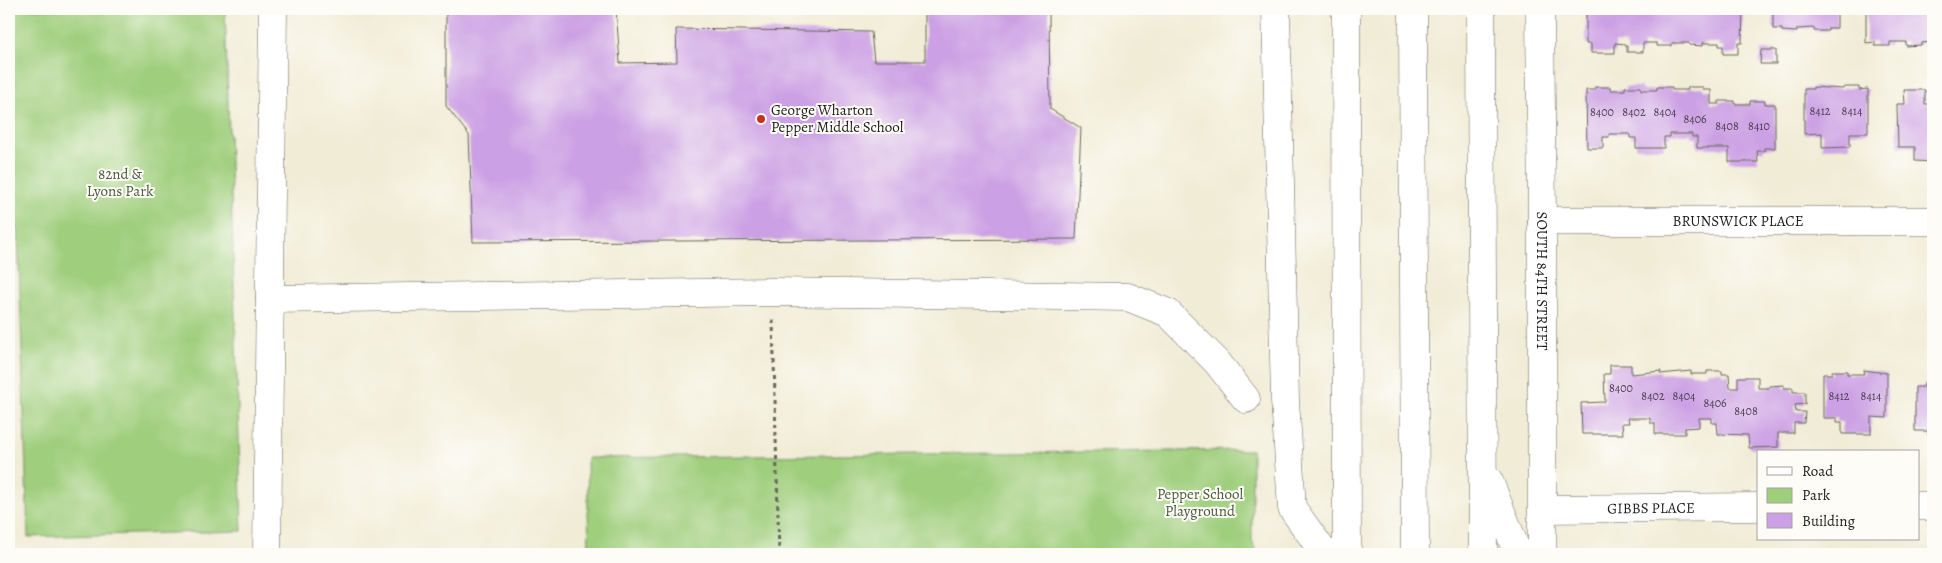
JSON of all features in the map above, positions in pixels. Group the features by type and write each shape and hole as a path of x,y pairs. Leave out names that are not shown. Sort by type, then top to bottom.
{"street":[{"path":"267,554 272,9"},
{"path":"1276,9 1285,400 1292,508 1322,550 1329,554"},
{"path":"1346,9 1347,554"},
{"path":"1413,9 1415,554"},
{"path":"1481,9 1484,554"},
{"name":"SOUTH 84TH STREET","path":"1540,9 1542,554"},
{"name":"BRUNSWICK PLACE","path":"1542,221 1933,221"},
{"path":"270,299 773,292 1128,297 1168,313 1217,362 1246,399"},
{"path":"1484,468 1518,554"},
{"path":"1920,506 1933,506"},
{"name":"GIBBS PLACE","path":"1543,509 1757,507"}],"path":[{"path":"773,292 779,554"}],"green space":[{"name":"82nd & Lyons Park","path":"9,9 225,9 242,531 28,537 18,229 9,228"},
{"name":"Pepper School Playground","path":"1252,450 1252,541 1257,554 589,554 587,458"}],"building":[{"name":"George Wharton Pepper Middle School","path":"446,9 616,9 620,63 677,62 676,29 871,32 874,61 925,61 925,9 1049,9 1050,109 1081,128 1076,239 473,242 469,135 446,106"},
{"path":"1586,9 1743,9 1742,43 1738,43 1738,54 1723,54 1723,46 1719,46 1719,43 1703,43 1703,46 1689,45 1689,43 1672,43 1672,46 1657,46 1657,43 1643,43 1643,52 1627,52 1625,44 1615,43 1615,53 1591,53 1591,44 1586,44"},
{"path":"1773,9 1837,9 1837,28 1828,28 1828,31 1814,31 1814,28 1797,29 1797,32 1773,29"},
{"path":"1866,9 1933,9 1933,42 1906,46 1906,42 1890,42 1890,46 1875,46 1875,42 1866,43"},
{"path":"1761,50 1776,50 1776,64 1760,64"},
{"path":"1595,87 1610,87 1610,90 1625,90 1625,87 1641,87 1641,90 1657,90 1657,87 1672,87 1672,90 1688,90 1688,87 1703,87 1703,90 1711,90 1711,104 1719,104 1719,101 1735,101 1735,104 1750,104 1750,101 1765,101 1765,104 1775,104 1775,148 1764,148 1764,151 1757,151 1758,162 1729,162 1729,148 1697,148 1697,137 1692,137 1692,134 1670,134 1670,137 1664,137 1664,148 1636,148 1636,138 1630,138 1630,134 1609,134 1609,137 1603,137 1603,148 1587,148 1586,90 1594,90"},
{"path":"1813,87 1843,89 1844,87 1859,87 1859,90 1868,89 1868,133 1850,133 1850,147 1822,148 1822,133 1804,134 1804,89 1813,89"},
{"path":"1904,90 1925,90 1925,104 1933,104 1933,162 1915,161 1915,147 1898,147 1897,104 1905,104"},
{"path":"1610,365 1631,365 1631,374 1691,371 1691,374 1707,374 1707,371 1722,371 1722,374 1729,374 1730,388 1738,388 1738,377 1758,377 1758,388 1784,385 1784,388 1793,388 1793,392 1805,392 1805,404 1795,405 1796,412 1805,412 1804,423 1794,423 1794,433 1778,433 1778,447 1749,448 1748,435 1718,434 1717,423 1712,423 1712,418 1699,418 1699,427 1685,428 1685,434 1655,434 1655,423 1650,423 1650,418 1628,418 1629,423 1622,423 1623,434 1582,434 1581,403 1605,402 1604,374 1610,374"},
{"path":"1863,370 1887,373 1887,418 1871,417 1871,434 1842,434 1842,422 1837,422 1837,418 1823,418 1823,374 1832,374 1832,371 1847,371 1847,374 1864,374"},
{"path":"1924,384 1933,384 1933,435 1928,436 1928,431 1915,431 1915,387 1924,387"}],"place":[{"name":"George Wharton Pepper Middle School","path":"761,119"}]}
